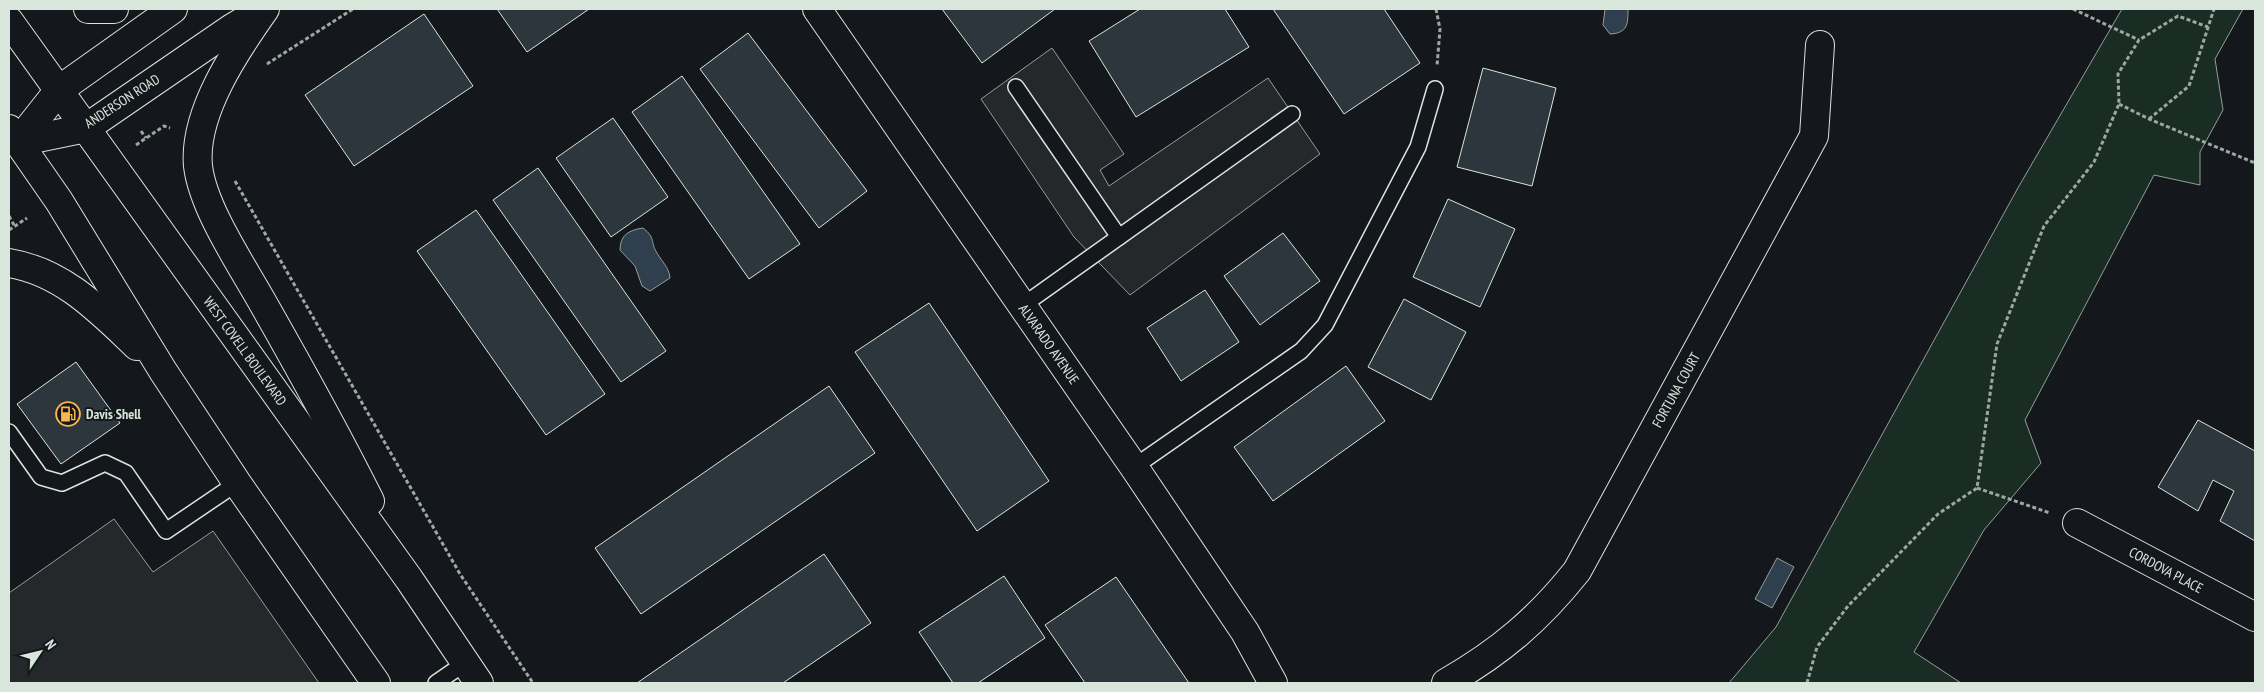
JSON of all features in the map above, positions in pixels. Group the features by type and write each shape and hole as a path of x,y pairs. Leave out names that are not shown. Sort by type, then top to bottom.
{"main road":[{"path":"88,9 114,9"},
{"path":"173,9 59,90 14,136 59,200 163,371 237,483 376,683"},
{"path":"265,9 235,52 218,84 202,129 198,166 204,188 225,235 330,422 409,579"},
{"name":"ANDERSON ROAD","path":"14,136 86,128 232,28 265,9"},
{"name":"ALVARADO AVENUE","path":"817,9 1134,467 1245,632 1273,683"},
{"name":"WEST COVELL BOULEVARD","path":"9,21 409,579 472,673"},
{"name":"FORTUNA COURT","path":"1446,683 1482,662 1520,633 1553,601 1577,571 1814,136 1820,45"},
{"path":"9,263 54,277 82,295 163,371"},
{"name":"CORDOVA PLACE","path":"2077,523 2255,618"}],"lane":[{"path":"1016,87 1119,237"},
{"path":"1134,467 1301,351 1325,325 1418,147 1435,89"},
{"path":"1022,306 1292,114"},
{"path":"9,432 40,477 62,483 105,463 126,473 166,531 237,483"},
{"path":"436,683 472,673"}],"path":[{"path":"265,67 353,9"},
{"path":"1435,89 1440,29 1436,9"},
{"path":"2073,9 2139,40"},
{"path":"2149,119 2189,86 2214,9"},
{"path":"1807,683 1817,647 1848,606 1938,514 1977,488 1998,344 2044,226 2094,162 2119,104 2118,74 2139,40 2178,16 2208,27"},
{"path":"2119,104 2149,119 2255,162"},
{"path":"136,145 164,126 172,129"},
{"path":"141,131 146,138"},
{"path":"234,178 460,574 533,683"},
{"path":"9,216 14,225"},
{"path":"9,230 27,218"},
{"path":"1977,488 2077,523"}],"green space":[{"path":"2122,9 2243,9 2215,59 2223,110 2200,152 2200,185 2154,175 2025,420 2041,463 1984,530 1914,652 1961,683 1729,683 1776,627 2019,186"}],"shaded area":[{"path":"1052,48 1124,154 1100,170 1109,186 1268,78 1320,154 1130,295 1074,237 981,99"},
{"path":"114,519 153,572 213,531 319,683 9,683 9,593"}],"water":[{"path":"1605,9 1628,9 1628,19 1624,30 1610,34 1603,25"},
{"path":"643,228 651,237 670,278 650,291 642,286 635,266 620,250 620,245 626,234"},
{"path":"1777,558 1794,567 1772,608 1755,599"}],"building":[{"path":"497,9 589,9 527,52"},
{"path":"942,9 1055,9 982,63"},
{"path":"1140,9 1225,9 1249,47 1136,117 1089,41"},
{"path":"1273,9 1384,9 1420,63 1344,114"},
{"path":"424,14 473,86 354,166 305,95"},
{"path":"748,33 867,191 819,228 700,69"},
{"path":"1483,68 1556,88 1532,186 1457,167"},
{"path":"682,76 800,244 749,279 632,112"},
{"path":"613,118 668,197 611,237 556,158"},
{"path":"538,168 666,351 621,382 493,200"},
{"path":"1448,199 1515,229 1480,307 1413,277"},
{"path":"476,210 605,394 546,435 417,251"},
{"path":"1283,233 1320,281 1260,325 1224,276"},
{"path":"1205,290 1239,342 1181,381 1147,328"},
{"path":"1404,299 1466,332 1431,400 1368,367"},
{"path":"929,303 1049,481 977,531 855,352"},
{"name":"Davis Shell","path":"76,362 120,423 61,464 17,404"},
{"path":"1346,366 1385,421 1273,501 1234,447"},
{"path":"829,386 875,453 641,614 595,548"},
{"path":"2198,420 2255,451 2255,541 2220,521 2234,491 2213,480 2198,511 2158,487"},
{"path":"824,554 871,623 783,683 637,683"},
{"path":"1004,576 1045,638 978,683 953,683 919,632"},
{"path":"1116,577 1189,683 1085,683 1045,625"}],"place":[{"name":"Davis Shell","path":"68,414"}]}
